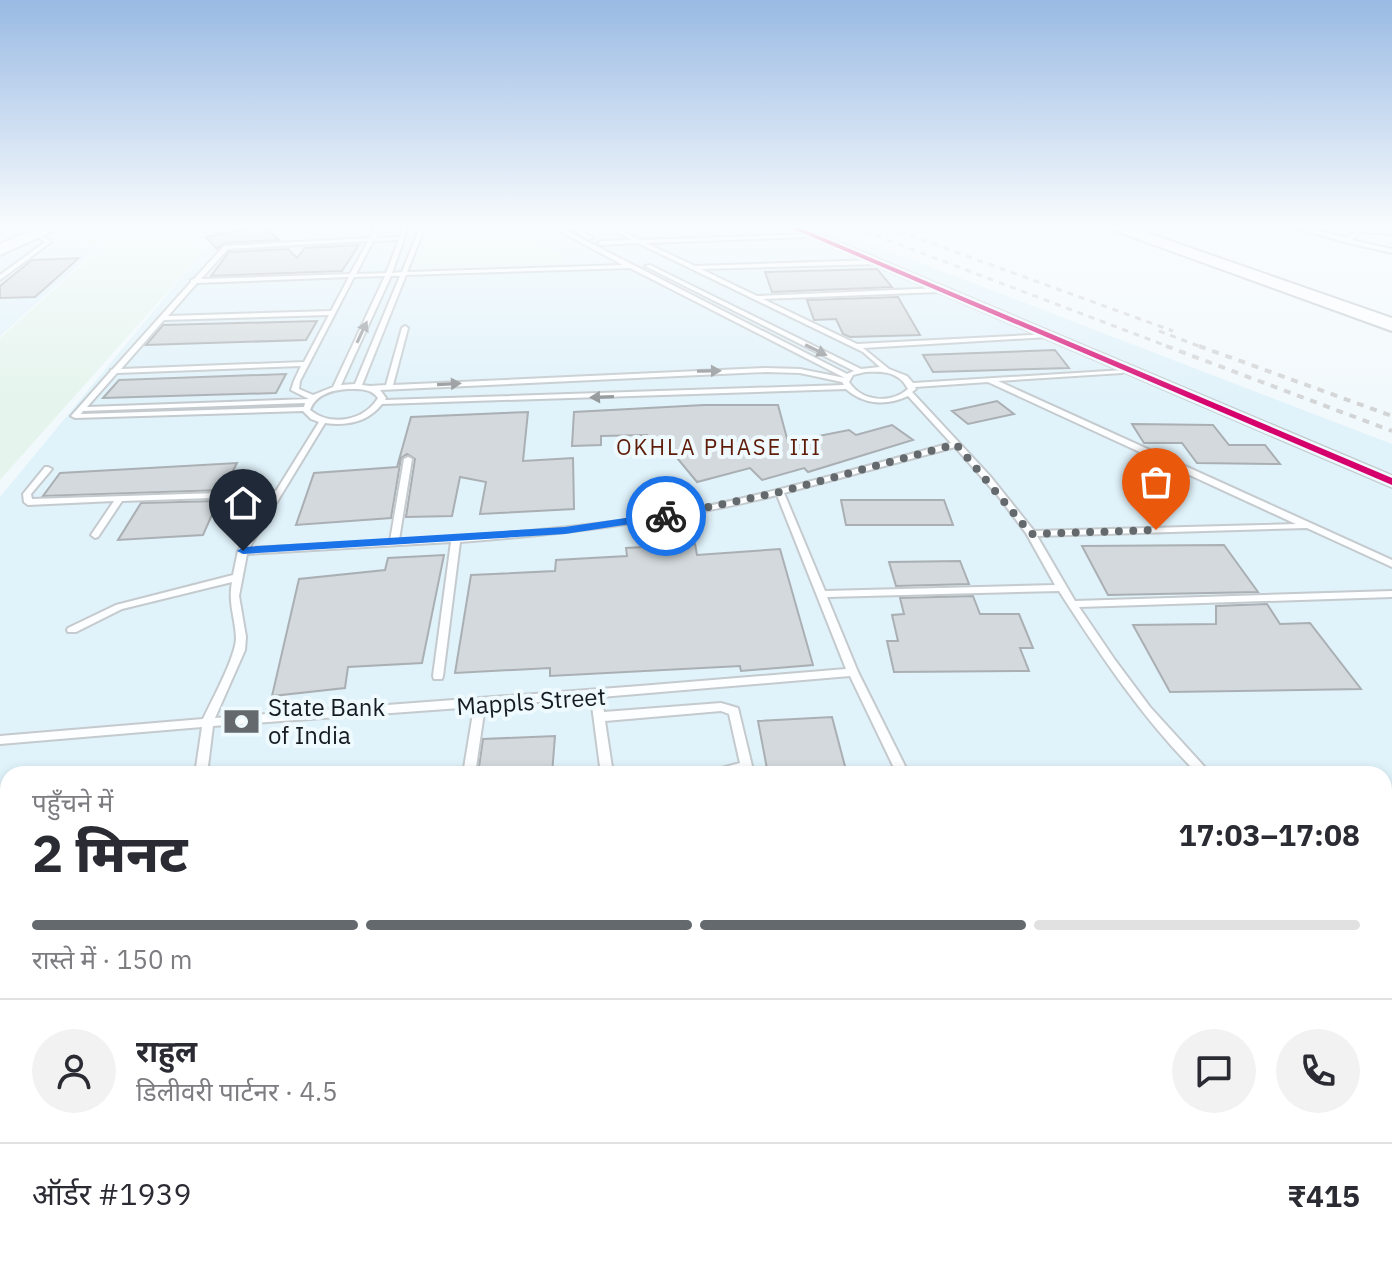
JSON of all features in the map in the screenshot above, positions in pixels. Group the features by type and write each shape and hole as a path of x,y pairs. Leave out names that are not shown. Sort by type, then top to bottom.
{"highway":[{"path":"1281,286 1392,325"},
{"path":"1313,286 1392,313"}],"street":[{"path":"931,286 1048,335 1122,371 1392,482"}],"lane":[{"path":"189,286 79,413 310,403 336,388 358,386 371,388 766,370 800,371 847,382"},
{"path":"348,286 304,364 295,390 310,403 310,416 323,421 361,417 381,402 805,388 847,382 860,371"},
{"path":"336,388 383,286"},
{"path":"358,386 399,286"},
{"path":"670,286 847,382 863,397 881,400 910,389 1122,371"},
{"path":"687,286 860,371 888,371 904,377 910,389 1031,534 1062,588 1164,731 1197,766"},
{"path":"729,286 872,354 888,371"},
{"path":"754,298 940,290"},
{"path":"161,318 333,313"},
{"path":"389,387 405,328"},
{"path":"855,346 1048,335"},
{"path":"113,371 304,364"},
{"path":"766,370 805,388"},
{"path":"989,380 1392,564"},
{"path":"371,388 381,394 381,402"},
{"path":"202,766 208,721 240,650 235,578 243,551 323,421"},
{"path":"243,551 456,539 565,530 659,517 780,492 956,444"},
{"path":"394,542 408,459"},
{"path":"48,469 27,494 28,502 276,493"},
{"path":"780,492 853,672 899,766"},
{"path":"95,535 119,500"},
{"path":"1031,534 1312,526"},
{"path":"438,676 456,539"},
{"path":"72,630 119,607 235,578"},
{"path":"823,594 1062,588"},
{"path":"1073,604 1392,594"},
{"name":"Mappls Street","path":"0,740 208,721 596,697 853,672"},
{"path":"596,697 606,766"},
{"path":"470,766 480,705"},
{"path":"599,717 721,707 734,711 746,766"}],"shaded area":[{"path":"0,286 56,286 0,336"},
{"path":"58,286 173,286 0,480 0,338"},
{"path":"174,286 980,286 1392,444 1392,766 0,766 0,497"}],"building":[{"path":"0,286 47,286 35,297 0,298"},
{"path":"770,286 892,287 772,292"},
{"path":"898,297 920,335 850,337 843,334 836,319 814,320 807,300"},
{"path":"317,321 306,340 146,345 163,325"},
{"path":"1055,350 1069,368 933,372 923,355"},
{"path":"286,374 276,393 103,398 119,380"},
{"path":"997,401 1014,414 968,424 952,411"},
{"path":"704,405 778,405 788,442 849,430 856,435 892,425 913,440 808,472 804,468 762,480 750,468 697,482 664,442 648,443 647,435 601,436 601,445 572,446 574,412"},
{"path":"528,412 523,461 573,458 574,509 480,514 486,482 460,477 452,516 406,517 415,459 407,454 401,458 391,518 296,525 314,473 397,467 411,417"},
{"path":"1132,424 1213,425 1229,445 1265,445 1280,464 1197,463 1182,443 1144,443"},
{"path":"237,463 223,490 43,496 60,473"},
{"path":"841,500 944,500 953,525 846,525"},
{"path":"218,501 203,535 118,540 141,503"},
{"path":"695,544 697,555 780,549 813,665 741,671 740,666 550,676 550,668 455,673 471,575 555,571 556,560 627,556 626,548"},
{"path":"1224,545 1258,592 1108,595 1082,546"},
{"path":"444,555 422,663 348,667 345,688 272,696 299,579 385,570 388,558"},
{"path":"960,561 969,584 896,586 889,562"},
{"path":"973,596 980,614 1019,614 1033,648 1020,648 1029,671 894,672 887,641 898,641 892,615 904,614 900,598"},
{"path":"1267,604 1280,624 1310,623 1361,689 1170,692 1133,625 1216,624 1216,606"},
{"path":"832,717 845,766 766,766 758,721"},
{"path":"555,736 553,766 479,766 483,739"}],"railway":[{"path":"1008,286 1172,348"},
{"path":"1049,286 1173,331"},
{"path":"1159,331 1204,348"},
{"path":"1166,346 1392,431"},
{"path":"1199,346 1392,416"}],"cycle path":[{"path":"930,286 1392,482"}],"way so far":[{"path":"666,516 780,492 956,444 990,481 1031,534 1156,530"}],"place":[{"name":"State Bank of India","path":"242,721"}],"district":[{"name":"OKHLA PHASE III","path":"719,446"}],"route":[{"path":"243,551 565,530 666,516"}]}
